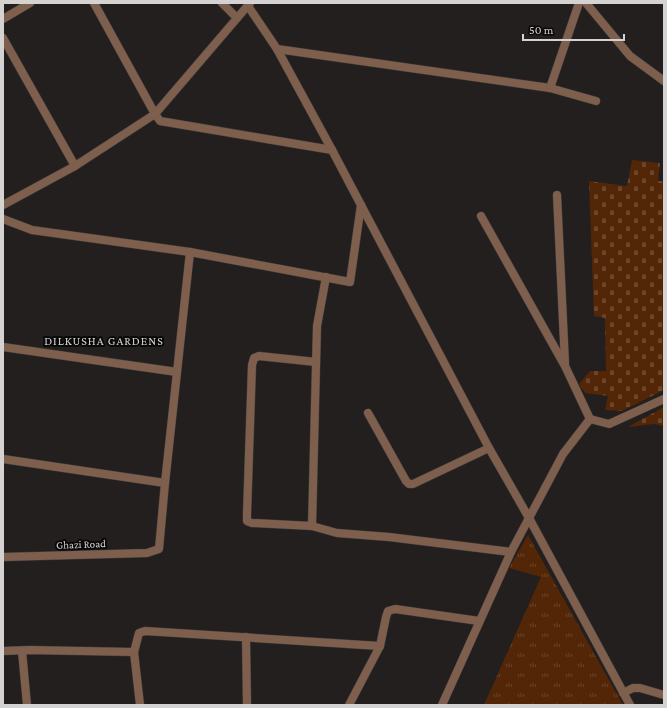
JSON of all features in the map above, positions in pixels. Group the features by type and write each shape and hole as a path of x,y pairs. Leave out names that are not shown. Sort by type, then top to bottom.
{"street":[{"path":"3,19 30,3"},
{"path":"94,3 160,121 332,150"},
{"path":"222,3 237,18"},
{"path":"550,88 579,3"},
{"path":"586,3 630,56 664,81"},
{"path":"3,205 75,166 155,114 249,4 277,49 332,150 489,448 529,518 630,705"},
{"path":"3,38 75,166"},
{"path":"277,49 550,88 596,101"},
{"path":"557,195 565,366"},
{"path":"3,219 32,230 190,252 350,282 361,205"},
{"path":"481,216 565,366 590,419"},
{"path":"3,459 164,483 190,252"},
{"path":"312,526 317,326 326,277"},
{"path":"3,347 177,372"},
{"path":"316,362 259,356 254,358 252,365 247,521 252,523 312,526 337,533 389,537 511,552"},
{"path":"590,419 609,424 664,399"},
{"path":"368,413 409,484 413,484 489,448"},
{"path":"442,705 511,552 563,454 590,419"},
{"name":"Ghazi Road","path":"3,557 147,553 159,549 164,483"},
{"path":"350,705 380,646 388,611 395,609 480,622"},
{"path":"140,705 134,652 139,633 145,631 380,646"},
{"path":"246,637 247,705"},
{"path":"22,650 27,705"},
{"path":"3,651 134,652"},
{"path":"623,693 633,688 640,688 664,695"}],"green space":[{"path":"632,160 660,163 658,181 664,181 664,390 622,411 605,410 608,396 585,393 579,384 590,371 606,371 605,318 594,316 589,181 627,186"},
{"path":"664,407 664,426 654,424 628,427"},
{"path":"528,535 623,705 484,705 541,577 509,568"}],"district":[{"name":"DILKUSHA GARDENS","path":"104,341"}]}
